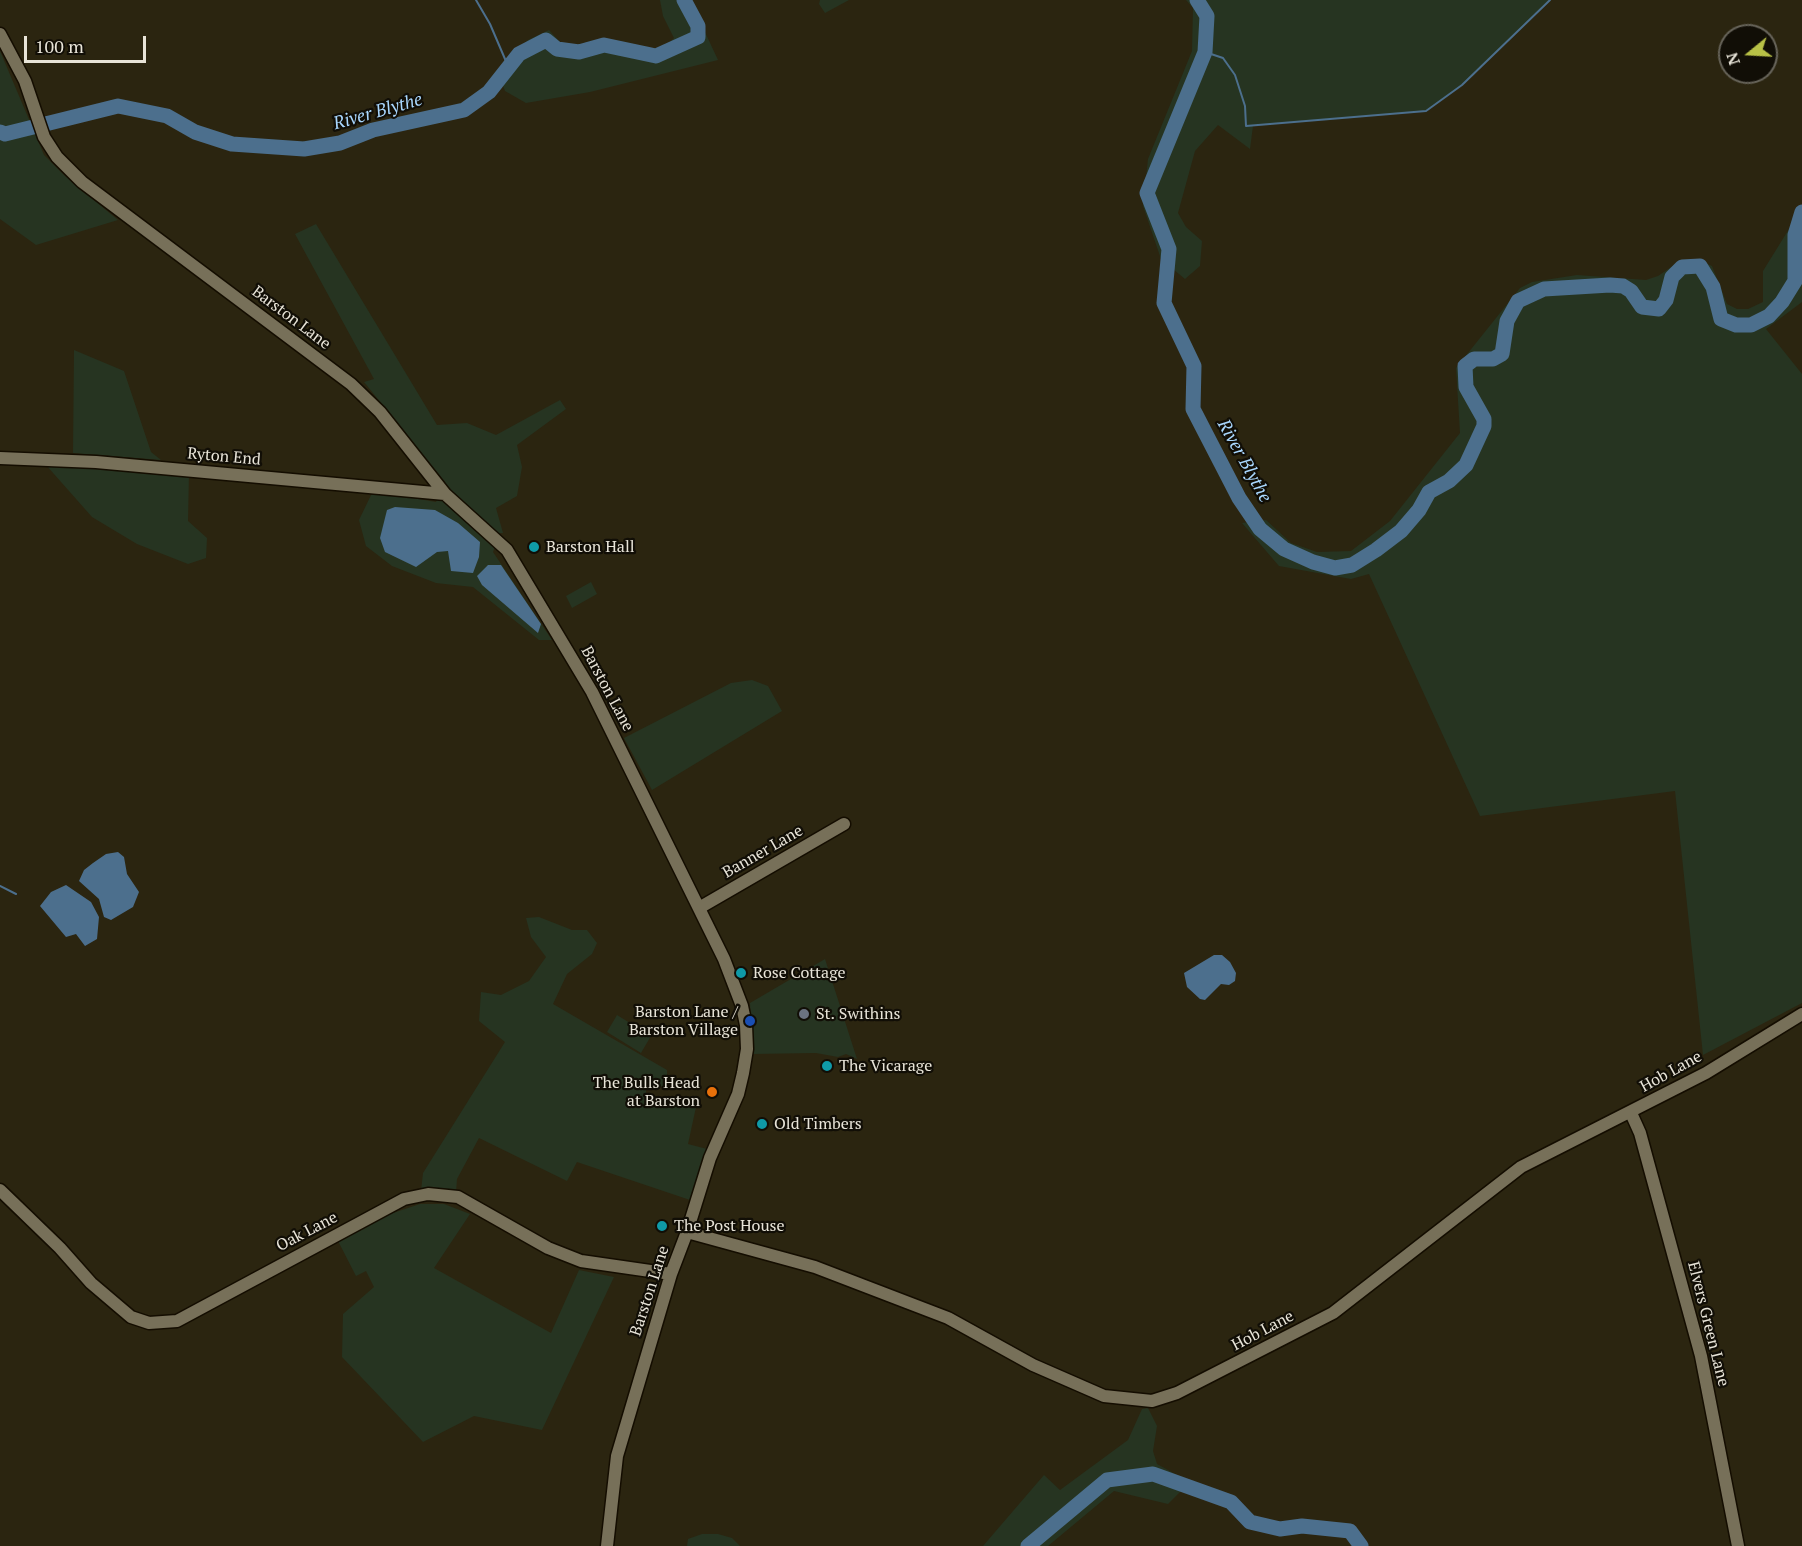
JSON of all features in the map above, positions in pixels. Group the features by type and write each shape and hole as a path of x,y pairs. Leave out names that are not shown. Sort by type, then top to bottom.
{"street":[{"name":"Barston Lane","path":"0,34 25,81 48,146 82,182 351,384 380,412 445,494 507,550 530,584 592,692 699,908 742,1006 747,1049 738,1094 710,1158 671,1274 617,1456 607,1546"},
{"name":"Ryton End","path":"0,458 96,462 445,494"},
{"name":"Banner Lane","path":"699,908 844,824"},
{"name":"Hob Lane","path":"687,1232 815,1267 948,1318 1033,1365 1104,1396 1152,1401 1177,1394 1333,1313 1521,1167 1706,1073 1802,1014"},
{"name":"Elvers Green Lane","path":"1631,1113 1640,1133 1701,1356 1738,1546"},
{"name":"Oak Lane","path":"0,1190 60,1248 91,1283 131,1317 149,1323 177,1321 404,1198 428,1194 458,1197 548,1248 581,1261 671,1274"}],"green space":[{"path":"660,0 690,0 718,60 590,92 526,103 505,91 497,70 528,40 549,30 572,55 590,54 604,45 656,56 674,38 663,16"},
{"path":"820,0 849,0 825,13 819,4"},
{"path":"1186,0 1550,0 1462,85 1426,111 1253,126 1250,149 1218,125 1195,151 1178,213 1186,227 1202,241 1200,266 1185,279 1161,259 1143,206 1148,159 1192,51 1193,8"},
{"path":"0,51 44,155 65,176 118,220 36,245 0,219"},
{"path":"1802,208 1802,302 1766,329 1802,374 1802,1003 1703,1055 1675,791 1480,816 1369,574 1351,579 1279,566 1242,523 1266,520 1291,543 1317,552 1351,551 1390,521 1460,433 1456,368 1520,288 1532,282 1577,275 1646,280 1658,276 1677,263 1699,260 1712,266 1727,304 1737,309 1748,309 1763,302 1763,271"},
{"path":"316,224 437,425 467,423 496,435 560,400 566,409 517,445 522,467 517,496 496,508 503,533 500,533 493,552 552,640 539,640 473,587 436,583 392,566 366,546 359,520 373,491 436,502 445,482 364,382 374,379 295,234"},
{"path":"74,350 124,371 151,452 161,460 73,453"},
{"path":"46,465 189,474 188,521 207,538 206,558 188,564 137,544 92,517"},
{"path":"591,582 597,594 572,608 566,596"},
{"path":"752,680 768,686 782,711 652,790 624,738 731,683"},
{"path":"539,917 572,930 587,930 597,943 592,954 567,974 553,1004 667,1070 667,1086 646,1087 646,1104 696,1107 688,1144 707,1149 693,1201 577,1162 567,1181 479,1138 457,1179 456,1193 421,1191 423,1173 505,1042 479,1021 481,992 501,995 529,981 546,957 531,937 526,918"},
{"path":"825,959 857,1059 846,1054 838,1057 816,1053 752,1054 750,1003"},
{"path":"617,1015 651,1036 641,1053 607,1032"},
{"path":"420,1204 444,1204 470,1214 434,1268 551,1333 579,1270 614,1277 542,1430 474,1416 423,1442 342,1357 343,1314 374,1287 366,1271 356,1276 338,1241 384,1216"},
{"path":"1148,1408 1157,1426 1153,1451 1157,1464 1177,1475 1186,1486 1168,1504 1114,1491 1048,1546 983,1546 1044,1475 1060,1490 1128,1440 1142,1409"},
{"path":"702,1534 718,1534 732,1538 740,1546 687,1546 688,1539"}],"water":[{"path":"395,507 435,510 458,523 480,542 479,557 473,573 451,571 448,551 437,552 416,567 385,552 380,538 387,510"},
{"path":"488,565 501,565 541,624 538,633 482,585 477,576"},
{"path":"118,852 124,857 127,874 139,892 133,907 111,920 104,917 99,899 79,881 84,870 93,863 106,854"},
{"path":"66,885 91,902 99,917 97,939 85,946 76,934 66,937 40,906 51,892"},
{"path":"1214,955 1222,955 1230,962 1236,973 1235,981 1229,985 1221,984 1205,1000 1200,999 1187,987 1184,973"}],"waterway":[{"path":"476,0 490,24 508,66"},
{"name":"River Blythe","path":"0,132 5,134 118,106 167,116 195,132 232,144 304,149 340,143 373,130 464,110 489,92 519,54 546,40 557,49 579,52 604,45 656,56 698,37 698,26 684,0"},
{"name":"River Blythe","path":"1197,0 1207,16 1205,52 1147,193 1169,249 1164,303 1194,366 1193,409 1239,498 1260,529 1284,549 1313,562 1335,568 1352,565 1376,550 1401,531 1419,510 1429,492 1449,481 1466,465 1484,426 1484,419 1466,387 1465,366 1474,359 1493,359 1502,354 1507,321 1518,301 1544,289 1610,285 1623,286 1631,291 1642,307 1659,309 1666,300 1672,277 1682,267 1700,266 1713,287 1721,319 1736,325 1751,325 1769,316 1782,302 1795,281 1795,235 1802,212"},
{"path":"1205,52 1223,58 1235,75 1245,106 1246,126 1426,111 1462,85 1550,0"},
{"path":"0,886 16,894"},
{"name":"River Blythe","path":"1028,1546 1107,1480 1153,1474 1231,1502 1250,1522 1280,1529 1302,1526 1350,1531 1361,1546"}],"place":[{"name":"Barston Hall","path":"534,547"},
{"name":"Rose Cottage","path":"741,973"},
{"name":"St. Swithins","path":"804,1014"},
{"name":"Barston Lane / Barston Village","path":"750,1021"},
{"name":"The Vicarage","path":"827,1066"},
{"name":"The Bulls Head at Barston","path":"712,1092"},
{"name":"Old Timbers","path":"762,1124"},
{"name":"The Post House","path":"662,1226"}]}
